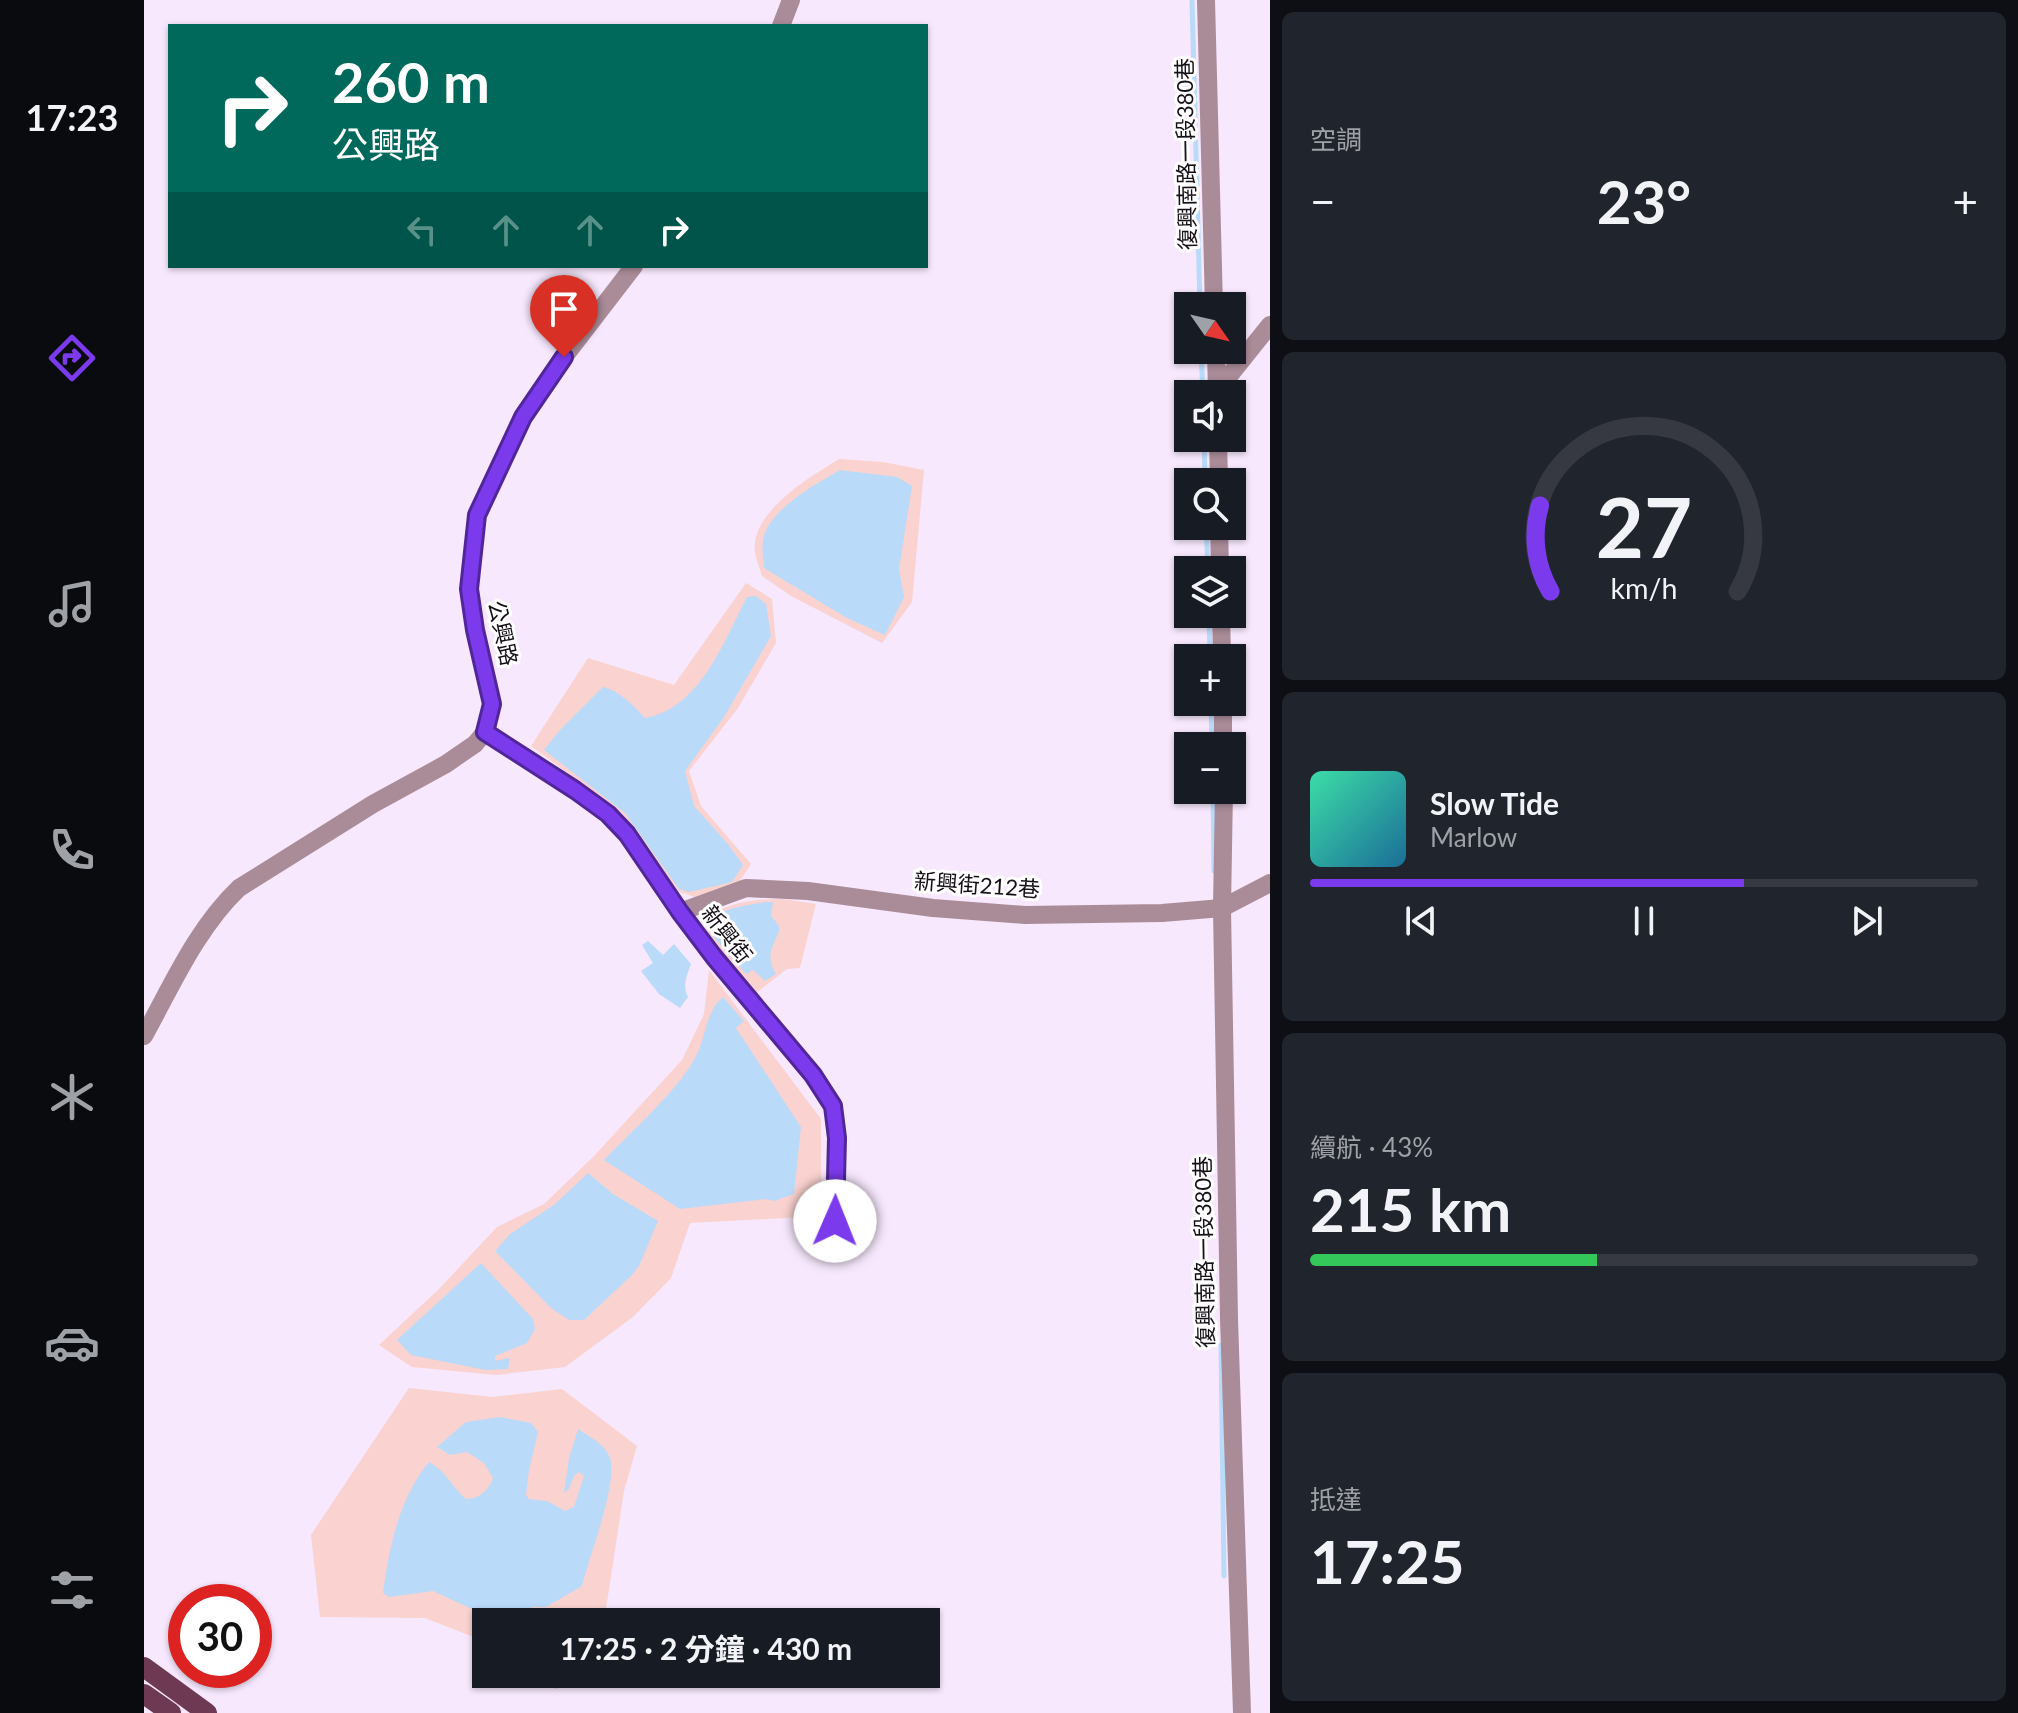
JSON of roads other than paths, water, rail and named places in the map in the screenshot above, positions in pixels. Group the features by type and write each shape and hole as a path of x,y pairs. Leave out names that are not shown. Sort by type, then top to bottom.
{"main road":[{"path":"144,1667 207,1713"},
{"path":"144,1694 171,1713"}],"street":[{"path":"782,24 791,0"},
{"name":"復興南路一段380巷","path":"1206,0 1214,292"},
{"name":"公興路","path":"485,732 492,704 469,589 477,515 523,417 564,357 632,268"},
{"path":"1226,380 1270,325"},
{"path":"144,1036 205,928 222,904 239,888 373,804 446,764 475,744 485,732"},
{"name":"新興街","path":"485,732 608,814 627,834 680,912 813,1075 833,1106 837,1138 835,1221"},
{"name":"復興南路一段380巷","path":"1224,804 1222,908 1229,1319 1242,1713"},
{"name":"新興街212巷","path":"680,912 746,888 808,891 933,908 1025,915 1162,913 1222,908 1270,883"}],"water":[{"path":"840,470 897,477 912,486 899,569 904,597 885,635 847,618 764,568 763,540 776,516 796,498"},
{"path":"756,596 766,604 771,636 724,717 685,771 694,806 743,865 732,882 689,892 679,889 625,813 544,750 603,687 621,695 645,718 664,712 681,701 708,671 747,597"},
{"path":"773,902 771,916 779,931 770,958 776,974 765,981 753,970 746,974 713,936 708,925 725,911"},
{"path":"648,941 663,955 674,944 691,964 685,985 688,997 680,1008 659,994 641,971 653,963 642,945"},
{"path":"723,997 744,1021 736,1028 801,1127 794,1194 774,1201 766,1199 680,1209 604,1160 666,1097 687,1070 699,1051 709,1018"},
{"path":"588,1173 613,1194 658,1221 633,1274 584,1320 569,1320 551,1308 495,1251 510,1234 554,1205"},
{"path":"481,1263 533,1319 535,1329 527,1343 495,1356 495,1361 510,1358 508,1369 486,1370 411,1355 397,1340"},
{"path":"500,1417 531,1423 538,1432 526,1495 529,1499 547,1501 565,1511 574,1507 584,1476 579,1472 574,1476 564,1493 569,1458 578,1429 597,1441 608,1453 610,1484 582,1586 546,1607 472,1609 433,1591 389,1597 383,1593 392,1541 403,1507 429,1462 466,1499 483,1493 493,1478 484,1463 467,1452 450,1455 437,1447 466,1422"}],"waterway":[{"path":"1192,0 1200,292"},
{"path":"1202,364 1202,380"},
{"path":"1204,452 1205,468"},
{"path":"1207,540 1207,556"},
{"path":"1209,628 1210,644"},
{"path":"1211,716 1212,732"},
{"path":"1213,804 1214,871"},
{"path":"1221,1345 1224,1576"}]}
